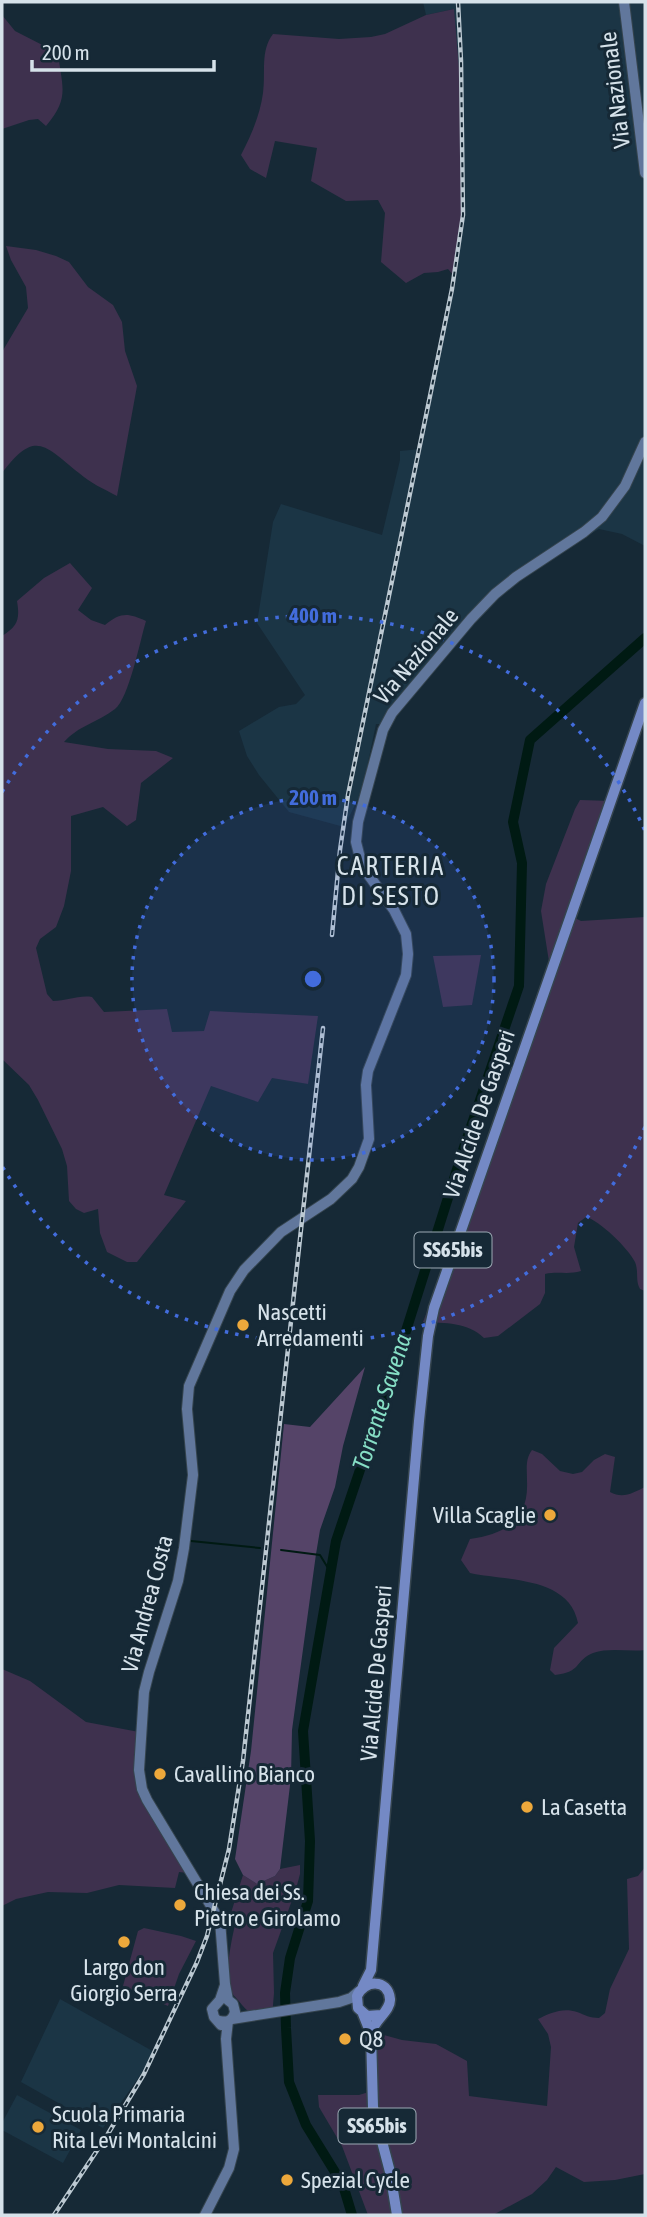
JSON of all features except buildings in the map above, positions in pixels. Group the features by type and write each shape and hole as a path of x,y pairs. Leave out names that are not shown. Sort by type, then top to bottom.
{"main road":[{"name":"Via Nazionale","path":"624,2 645,173"},
{"name":"Via Nazionale","path":"368,1071 403,984 408,954 402,923 362,866 356,842 358,822 386,722 495,594 584,533 602,517 625,486 645,442"},
{"name":"Via Alcide De Gasperi","path":"361,1989 371,1970 419,1421 428,1336 434,1308 645,703"},
{"name":"Via Andrea Costa","path":"228,2002 220,1921 147,1800 139,1770 144,1692 178,1581 191,1501 192,1449 187,1409 189,1386 230,1291 244,1270 281,1232 331,1199 352,1179 359,1167 369,1133 366,1085 368,1071"},
{"name":"SS65bis","path":"371,1970 373,1978 386,1989 390,1997 388,2007 373,2025 371,2034 373,2107 390,2172 397,2215"},
{"path":"339,2003 370,1984 378,1984"},
{"name":"SS65bis","path":"361,1989 356,2000 361,2011"},
{"path":"251,2017 228,2002 215,2003 212,2011 214,2017 227,2021 339,2003 349,2004 371,2017 381,2015"},
{"path":"205,2215 229,2168 234,2149 226,2039 228,2002"},
{"path":"361,2011 371,2034"}],"shaded area":[{"path":"423,2 645,2 645,546 622,534 599,529 540,564 469,617 386,724 376,724 362,791 344,827 289,812 247,756 239,731 279,707 296,704 305,695 257,623 273,522 281,504 382,535 400,451 421,449 448,318 461,232 454,9 426,15"},
{"path":"454,9 464,127 461,232 455,277 448,269 424,273 406,283 381,262 385,213 378,200 346,201 311,181 317,148 275,141 266,178 250,169 241,155 260,109 266,47 273,34 339,39 371,37 385,34 426,15"},
{"path":"2,15 15,31 58,53 61,100 59,108 46,126 38,119 2,129"},
{"path":"6,246 36,250 69,262 88,287 113,305 122,322 125,351 137,386 117,496 88,480 57,455 40,446 23,450 2,473 2,352 28,308 26,287"},
{"path":"70,563 92,588 78,610 91,620 105,625 125,615 146,621 129,682 120,703 64,742 108,749 156,751 173,758 141,783 136,820 127,826 103,807 71,816 71,871 64,906 56,927 40,939 36,948 47,994 53,1001 92,997 104,1012 167,1009 172,1032 204,1031 210,1011 318,1016 308,1084 272,1078 258,1102 211,1086 164,1195 186,1201 137,1262 127,1262 107,1252 100,1233 98,1209 84,1213 69,1201 67,1166 62,1149 29,1085 2,1059 2,636 17,622 17,601 44,578"},
{"path":"580,800 611,801 573,917 581,921 645,917 645,1291 640,1289 635,1262 627,1250 606,1229 586,1217 578,1223 574,1247 581,1271 545,1274 545,1293 540,1304 498,1336 484,1338 463,1326 423,1322 466,1210 550,968 541,911 546,884"},
{"path":"481,955 472,1005 443,1007 433,956"},
{"path":"365,1367 343,1446 335,1487 320,1530 292,1730 291,1777 280,1869 275,1876 257,1884 243,1875 235,1859 251,1751 284,1424 310,1427"},
{"path":"532,1450 542,1454 560,1471 573,1474 582,1472 605,1454 615,1457 610,1492 624,1495 645,1487 645,1650 606,1650 593,1653 574,1669 555,1675 550,1670 554,1648 578,1623 572,1608 562,1596 534,1583 470,1573 461,1560 470,1539 504,1529 519,1515 527,1494 527,1464"},
{"path":"2,1669 30,1681 86,1722 139,1732 140,1775 188,1873 179,1872 175,1888 119,1885 87,1893 48,1892 16,1899 2,1906"},
{"path":"300,1865 296,1889 273,1953 272,2017 259,2017 245,2008 231,1992 228,1975 238,1913 230,1916 243,1875 257,1884 275,1876 280,1869"},
{"path":"645,1867 645,2174 584,2182 556,2167 532,2194 493,2215 368,2215 342,2146 319,2107 318,2095 359,2095 372,2091 373,2032 402,2040 436,2044 467,2061 469,2096 547,2106 551,2047 548,2034 538,2019 562,2010 596,2018 605,2013 610,1989 629,1949 627,1879 638,1876"},
{"path":"144,1928 196,1941 179,1974 168,2006 123,1986 138,1931"},
{"path":"60,1999 156,2053 103,2128 21,2082"},
{"name":"Scuola Primaria Rita Levi Montalcini","path":"17,2095 81,2130 63,2163 2,2130 2,2123"}],"waterway":[{"name":"Torrente Savena","path":"352,2215 343,2185 306,2125 289,2082 285,1993 290,1958 308,1901 310,1841 303,1731 336,1541 519,986 522,863 513,822 530,740 645,638"},
{"path":"191,1541 260,1548"},
{"path":"281,1550 320,1555 331,1573"}],"railway":[{"path":"332,935 348,795 452,289 463,215 458,2"},
{"path":"54,2215 144,2074 207,1936 229,1849 243,1761 323,1028"}],"place":[{"name":"Nascetti Arredamenti","path":"243,1325"},
{"name":"Villa Scaglie","path":"550,1515"},
{"name":"Cavallino Bianco","path":"160,1774"},
{"name":"La Casetta","path":"527,1807"},
{"name":"Chiesa dei Ss. Pietro e Girolamo","path":"180,1905"},
{"name":"Largo don Giorgio Serra","path":"124,1942"},
{"name":"Q8","path":"345,2039"},
{"name":"Scuola Primaria Rita Levi Montalcini","path":"38,2127"},
{"name":"Spezial Cycle","path":"287,2180"}],"district":[{"name":"CARTERIA DI SESTO","path":"391,881"}]}
